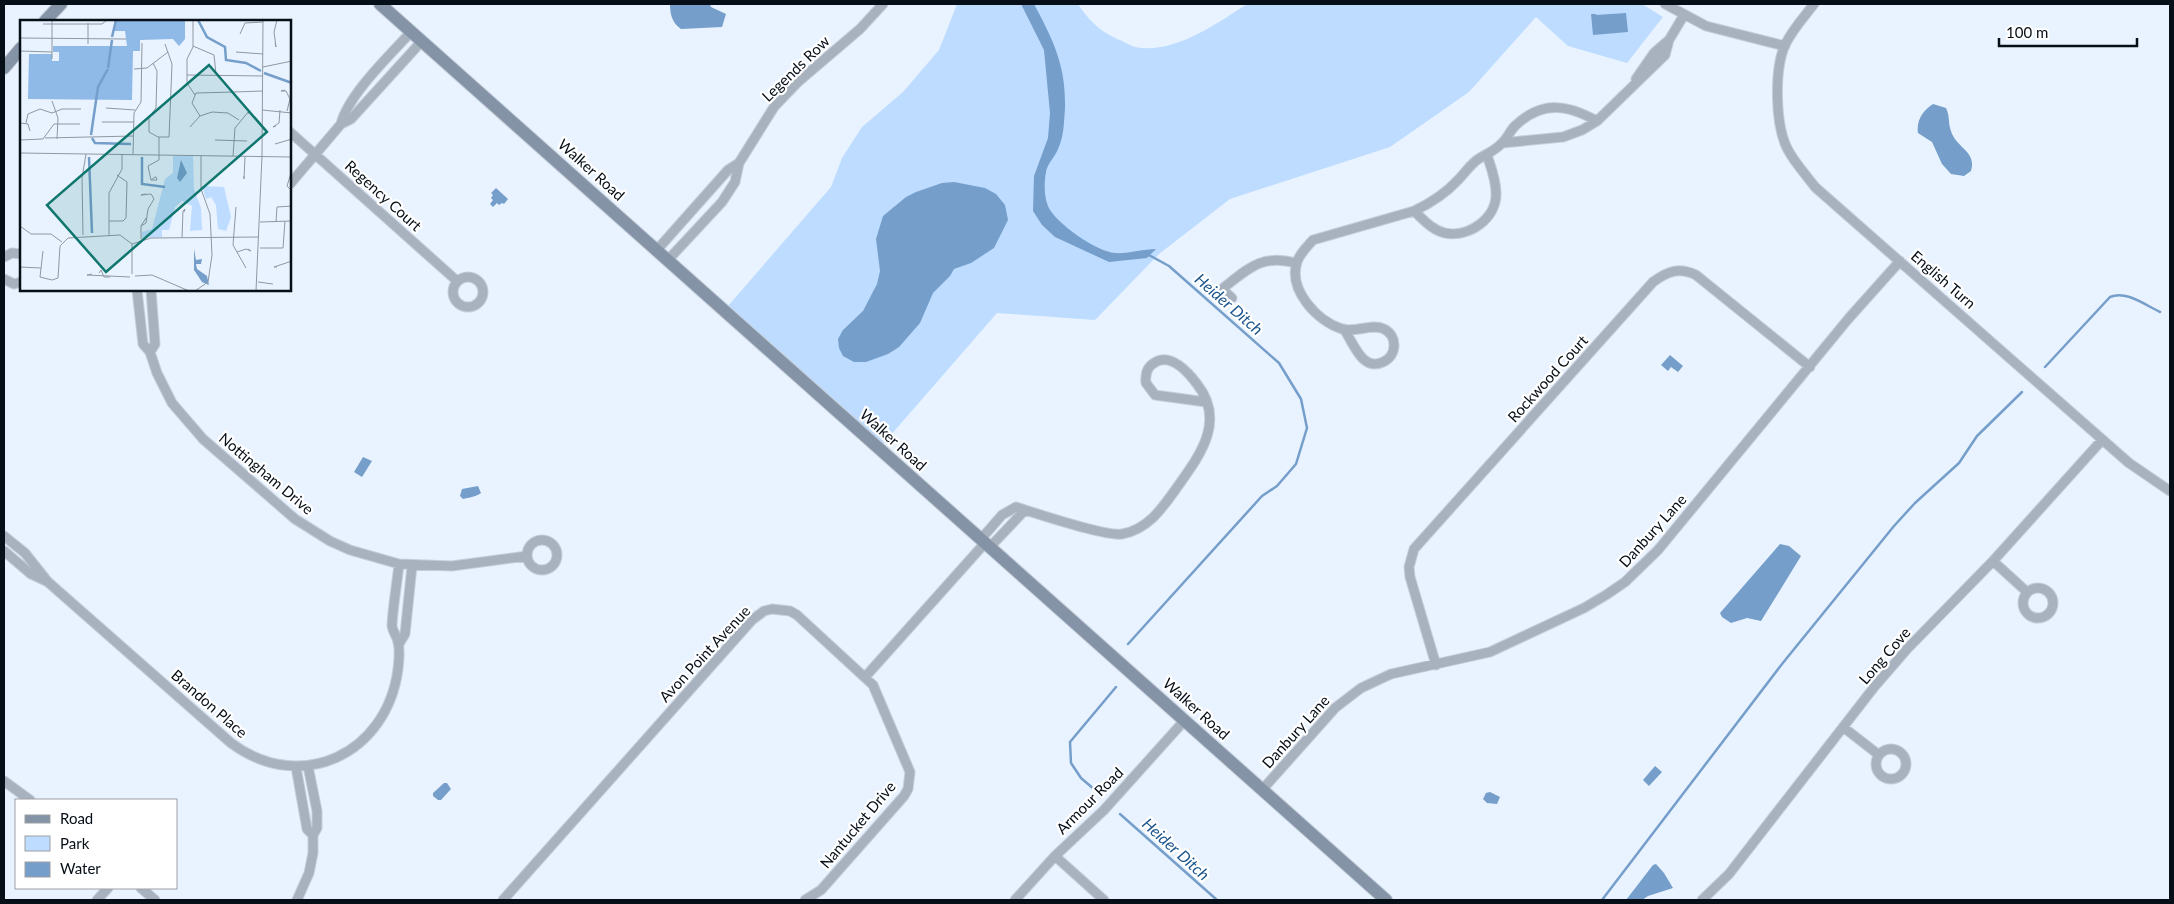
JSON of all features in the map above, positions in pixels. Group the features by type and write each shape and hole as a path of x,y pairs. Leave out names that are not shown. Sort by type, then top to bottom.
{"street":[{"path":"46,20 60,4"},
{"name":"Walker Road","path":"380,4 1386,900"},
{"name":"Legends Row","path":"667,261 722,202 735,182 739,163 774,107 799,81 860,28 883,4"},
{"path":"1665,4 1706,26 1784,46 1793,30 1814,4"},
{"path":"1502,143 1563,137 1582,130 1597,121 1633,86 1654,53 1670,40 1684,15"},
{"path":"341,124 344,112 355,96 411,32"},
{"path":"291,183 341,124 351,119 422,41"},
{"name":"English Turn","path":"1784,46 1777,86 1777,111 1787,149 1815,187 2102,440 2129,463 2170,491"},
{"path":"4,68 20,49"},
{"path":"1344,329 1360,356 1368,363 1380,364 1392,354 1394,343 1389,333 1385,330 1374,327 1353,330 1344,329 1324,318 1303,297 1296,282 1296,263 1313,240 1414,211 1443,193 1479,158 1487,155 1502,143 1515,126 1540,109 1564,108 1597,121"},
{"name":"Regency Court","path":"291,133 457,282"},
{"path":"1414,211 1431,227 1446,233 1470,231 1486,219 1495,203 1496,193 1487,155"},
{"name":"Legends Row","path":"656,251 728,170 739,163"},
{"path":"4,257 12,253 20,254"},
{"path":"1232,298 1222,289 1252,266 1269,259 1296,263"},
{"name":"Danbury Lane","path":"1262,790 1335,708 1352,694 1386,676 1490,652 1584,608 1625,582 1658,550 1810,366 1900,261"},
{"name":"Rockwood Court","path":"1436,665 1410,577 1409,567 1414,549 1653,282 1663,275 1680,270 1696,275 1810,366"},
{"path":"4,279 14,284 20,282"},
{"name":"Nottingham Drive","path":"138,291 143,344 150,352 164,389 182,416 203,439 295,519 330,541 369,557 399,564 412,566 452,566 527,556"},
{"path":"150,352 155,344 151,291"},
{"path":"866,676 985,543 1025,510 1103,532 1119,534 1136,531 1149,522 1164,505 1204,448 1208,433 1209,416 1206,402 1200,388 1180,366 1172,361 1161,360 1148,368 1146,383 1155,395 1206,402"},
{"name":"Long Cove","path":"1702,900 1729,874 1908,648 1993,562 2102,440"},
{"name":"Brandon Place","path":"4,536 25,553 48,582 230,743 259,760 275,765 296,767 308,766 340,755 355,746 372,728 384,710 393,690 398,668 399,644 392,627 399,564"},
{"name":"Brandon Place","path":"4,551 32,574 48,582"},
{"path":"1993,562 2027,592"},
{"name":"Brandon Place","path":"399,644 405,634 412,566"},
{"name":"Avon Point Avenue","path":"503,900 756,616 772,609 790,611 797,615 866,676"},
{"name":"Nantucket Drive","path":"805,900 821,890 904,796 908,789 910,772 908,764 873,685 866,676"},
{"name":"Armour Road","path":"1015,900 1055,856 1104,810 1184,721"},
{"path":"1843,728 1879,755"},
{"path":"297,900 310,873 314,853 313,835 317,828 317,811 308,766"},
{"path":"296,767 307,829 313,835"},
{"path":"4,781 29,799"},
{"path":"1055,856 1104,900"},
{"path":"97,900 107,889"},
{"path":"142,889 155,900"}],"green space":[{"path":"957,4 1078,4 1090,20 1100,29 1135,47 1149,48 1179,42 1194,36 1247,4 1642,4 1663,17 1627,63 1568,46 1536,17 1469,92 1390,147 1230,199 1159,254 1095,320 997,313 883,444 728,306 831,187 842,158 862,127 903,92 939,50"}],"water":[{"path":"670,4 710,4 711,7 726,14 722,27 681,29 672,18"},
{"path":"1021,4 1034,4 1047,29 1061,66 1065,93 1063,134 1057,152 1048,166 1045,176 1045,194 1048,206 1058,220 1087,242 1115,253 1156,249 1147,258 1109,262 1055,237 1042,225 1033,211 1034,176 1048,138 1050,113 1044,50"},
{"path":"1626,13 1628,32 1593,35 1591,14"},
{"path":"1933,104 1946,108 1954,137 1969,154 1972,164 1971,171 1964,176 1951,174 1942,164 1932,142 1918,133 1918,124 1921,116"},
{"path":"954,182 985,188 996,194 1005,205 1008,220 994,248 971,263 954,269 950,276 933,293 920,323 899,347 888,354 866,362 854,362 843,356 839,348 838,339 843,330 863,311 877,284 880,271 876,239 883,216 906,197 916,192 942,183"},
{"path":"496,188 508,199 504,204 499,205 497,203 493,207 490,204 493,200 491,193"},
{"path":"1670,355 1683,366 1678,372 1671,367 1668,371 1661,365"},
{"path":"363,457 372,461 362,477 354,472"},
{"path":"478,486 480,494 463,499 460,496 462,489"},
{"path":"1780,544 1789,546 1801,556 1761,621 1747,618 1731,623 1722,617 1720,613"},
{"path":"1655,766 1662,772 1649,786 1643,780"},
{"path":"444,783 447,783 451,789 441,800 438,800 433,796 433,793"},
{"path":"1490,792 1500,797 1497,804 1487,803 1483,799 1486,793"},
{"path":"1656,864 1673,888 1648,896 1642,900 1626,900 1653,865"}],"waterway":[{"name":"Heider Ditch","path":"1128,644 1262,496 1277,486 1296,464 1307,428 1301,399 1279,363 1169,266 1147,254"},
{"path":"2045,367 2110,297 2116,295 2129,297 2160,312"},
{"path":"1602,900 1782,664 1894,526 1915,503 1959,463 1977,436 2022,392"},
{"name":"Heider Ditch","path":"1102,796 1081,778 1071,763 1070,742 1116,687"},
{"name":"Heider Ditch","path":"1120,814 1217,900"}]}
